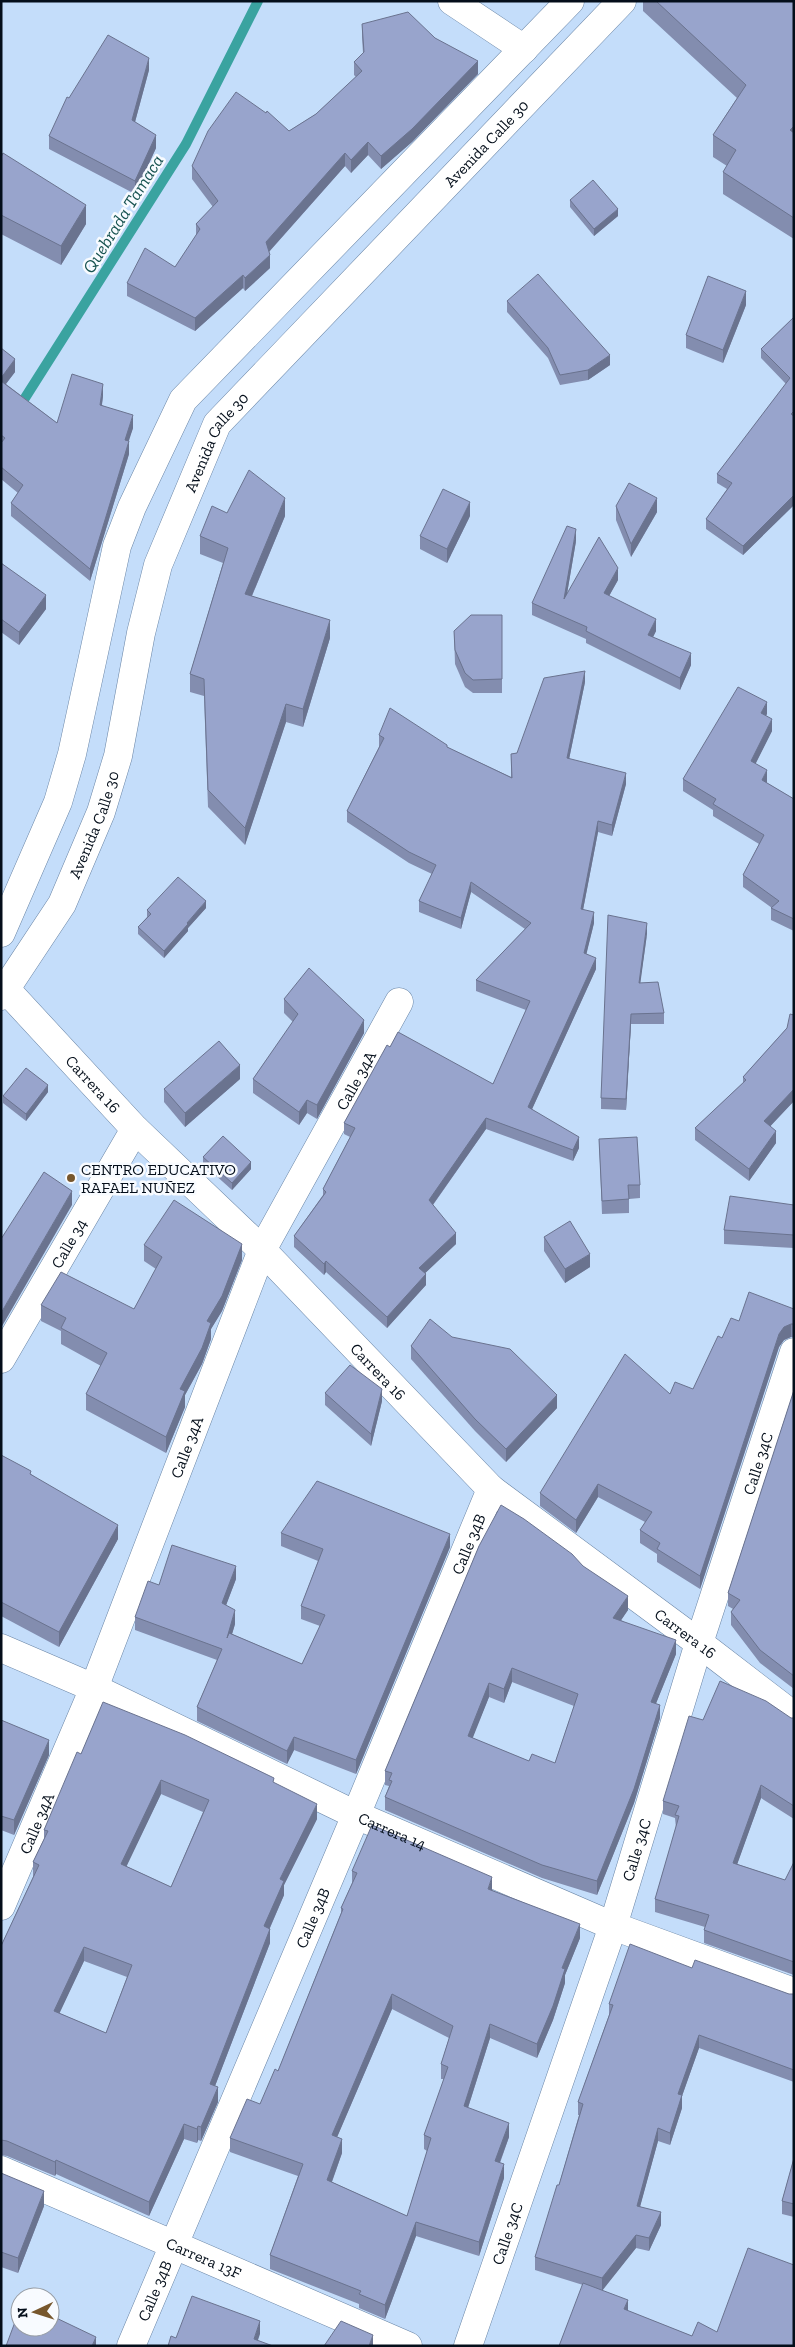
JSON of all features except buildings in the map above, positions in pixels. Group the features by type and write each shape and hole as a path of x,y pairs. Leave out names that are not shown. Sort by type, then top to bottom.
{"street":[{"path":"452,1 524,49"},
{"path":"1,933 58,802 72,754 117,546 132,506 183,400 570,1"},
{"name":"Avenida Calle 30","path":"3,990 62,904 101,812 118,756 141,633 158,565 217,424 622,1"},
{"name":"Carrera 16","path":"3,990 135,1129 262,1250 491,1489 794,1716"},
{"name":"Calle 34A","path":"1,1906 94,1688 262,1250 399,1002"},
{"name":"Calle 34","path":"1,1359 135,1129"},
{"name":"Calle 34C","path":"468,2346 613,1926 699,1643 794,1352"},
{"name":"Calle 34B","path":"130,2346 356,1815 491,1489"},
{"name":"Carrera 14","path":"1,1648 94,1688 356,1815 613,1926 794,1992"},
{"name":"Carrera 13F","path":"1,2170 408,2346"}],"waterway":[{"name":"Quebrada Tamaca","path":"18,409 186,144 258,1"}],"place":[{"name":"CENTRO EDUCATIVO RAFAEL NUÑEZ","path":"71,1178"}]}
